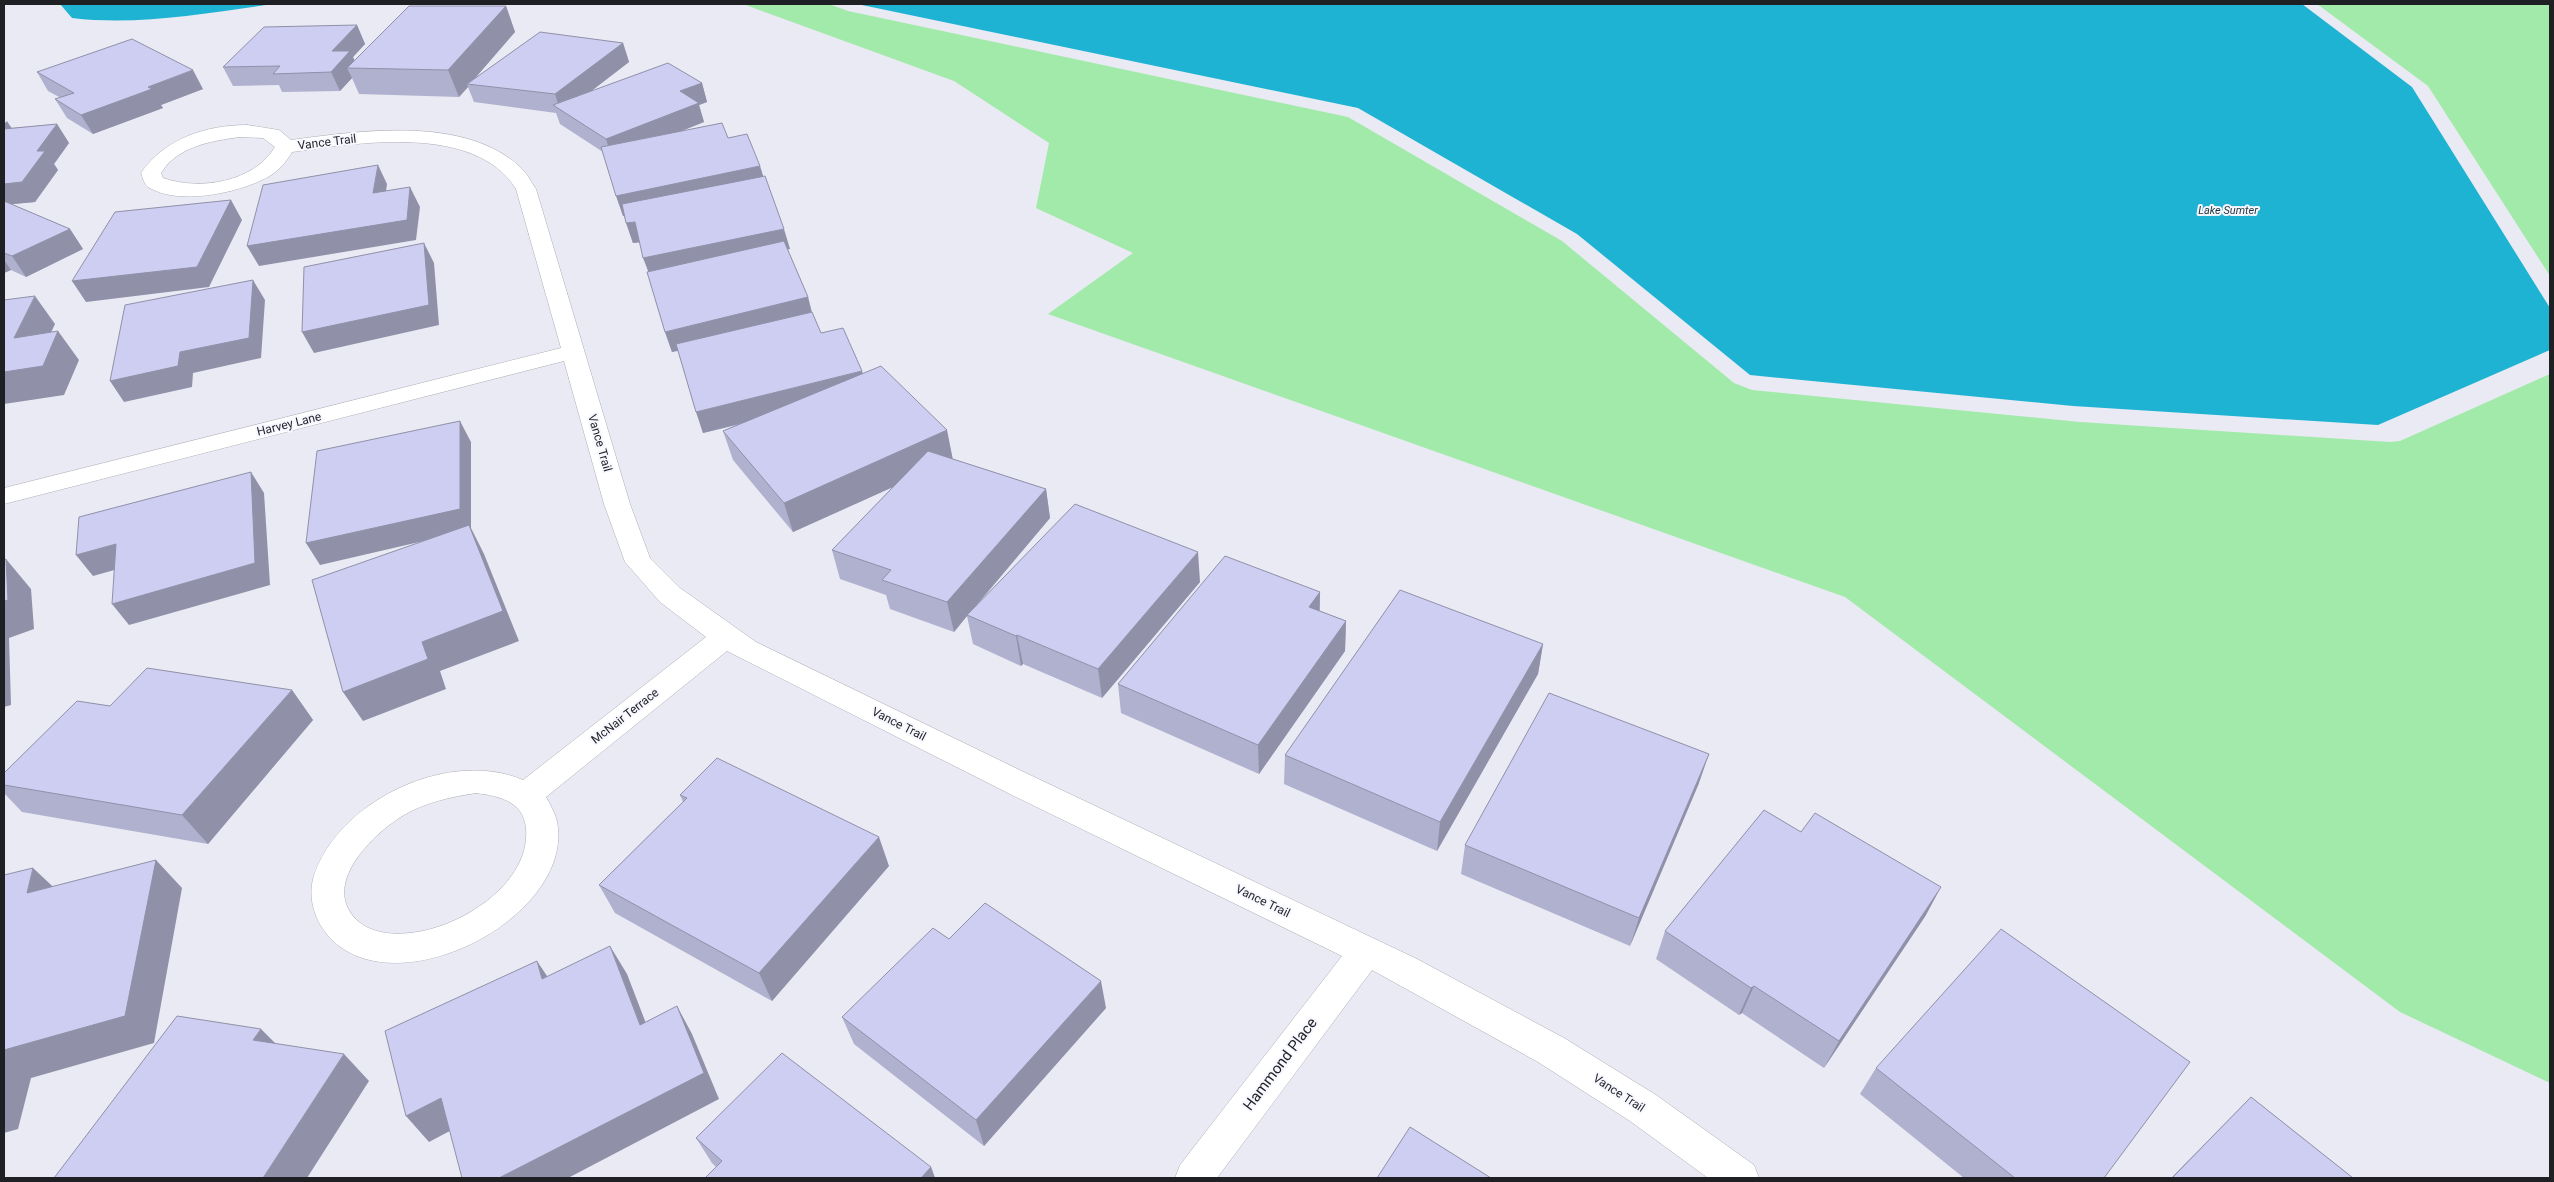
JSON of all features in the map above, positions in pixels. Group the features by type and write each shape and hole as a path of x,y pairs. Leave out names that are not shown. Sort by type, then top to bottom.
{"street":[{"name":"Vance Trail","path":"240,131 273,134 282,140 285,147 282,157 270,167 252,177 221,186 183,191 165,188 154,182 151,173 155,164 173,150 200,139 220,134 240,131"},
{"name":"Vance Trail","path":"285,147 353,138 429,139 469,146 495,157 514,171 526,189 617,504 638,562 670,595 726,636 746,649 1019,784 1366,951 1551,1050 1643,1108 1740,1178"},
{"name":"Harvey Lane","path":"4,496 574,352"},
{"name":"McNair Terrace","path":"525,796 726,636"},
{"path":"476,781 503,784 525,796 541,815 544,840 535,869 512,898 481,923 443,940 404,948 369,945 343,932 330,912 329,887 337,861 356,836 381,814 412,796 444,785 476,781"},
{"name":"Hammond Place","path":"1194,1178 1366,951"}],"green space":[{"path":"743,4 829,4 848,11 1348,117 1562,241 1734,383 1752,390 2080,422 2390,442 2400,441 2550,374 2550,1083 2400,1012 1845,597 1048,314 1133,253 1036,208 1049,143 954,81"},
{"path":"2317,4 2550,4 2550,276 2428,86"}],"water":[{"path":"60,4 274,4 173,17 97,20 72,18"},
{"name":"Lake Sumter","path":"857,4 2302,4 2412,87 2550,308 2550,350 2378,425 2073,406 1750,375 1577,234 1358,108"}],"building":[{"path":"409,6 506,6 448,70 347,68"},
{"path":"357,25 332,51 350,51 331,72 273,74 280,66 223,67 264,27"},
{"path":"540,32 623,43 555,94 467,84"},
{"path":"132,39 193,70 148,87 152,89 81,115 55,99 74,93 37,72"},
{"path":"668,63 702,83 680,91 699,103 606,139 553,105"},
{"path":"722,123 728,138 747,134 760,166 616,196 601,147"},
{"path":"57,124 37,151 45,151 22,182 4,184 4,129"},
{"path":"378,165 373,193 410,187 407,220 247,246 263,185"},
{"path":"765,176 784,229 643,258 635,222 626,223 622,204"},
{"path":"231,200 197,267 72,281 115,212"},
{"path":"4,201 70,229 12,256 4,253"},
{"path":"784,241 808,297 665,332 647,272"},
{"path":"424,243 429,305 302,332 304,267"},
{"path":"253,280 249,338 180,352 178,366 110,381 125,305"},
{"path":"35,296 14,338 58,331 43,366 4,372 4,300"},
{"path":"812,312 821,333 843,328 862,371 696,412 676,344"},
{"path":"881,366 947,430 784,503 723,431"},
{"path":"460,421 460,509 306,543 317,451"},
{"path":"928,451 1046,489 947,602 882,580 891,570 832,550"},
{"path":"251,472 255,563 112,604 116,544 76,555 79,517"},
{"path":"1075,504 1198,552 1098,669 967,615"},
{"path":"469,525 503,611 422,642 428,659 343,692 312,580"},
{"path":"1225,556 1320,592 1309,607 1346,621 1258,745 1118,684"},
{"path":"6,559 8,600 4,601 4,560"},
{"path":"1400,590 1543,644 1440,822 1285,755"},
{"path":"147,668 292,690 182,815 4,785 4,773 77,701 110,706"},
{"path":"1549,693 1709,754 1639,918 1465,845"},
{"path":"717,758 879,837 759,973 599,885 687,798 680,795"},
{"path":"1764,810 1801,832 1815,813 1941,887 1839,1041 1754,986 1751,988 1665,931"},
{"path":"156,860 125,1016 4,1050 4,875 33,868 27,893"},
{"path":"985,903 1101,981 976,1120 842,1017 933,928 949,939"},
{"path":"2001,929 2190,1062 2104,1178 2015,1178 1876,1068"},
{"path":"610,946 640,1025 677,1006 704,1073 499,1178 462,1178 441,1098 406,1116 385,1031 537,961 542,979"},
{"path":"177,1016 261,1029 253,1040 344,1054 263,1178 54,1178"},
{"path":"782,1053 931,1167 921,1178 705,1178 722,1161 696,1138"},
{"path":"2251,1097 2353,1178 2172,1178"},
{"path":"1410,1127 1491,1178 1377,1178"}]}
